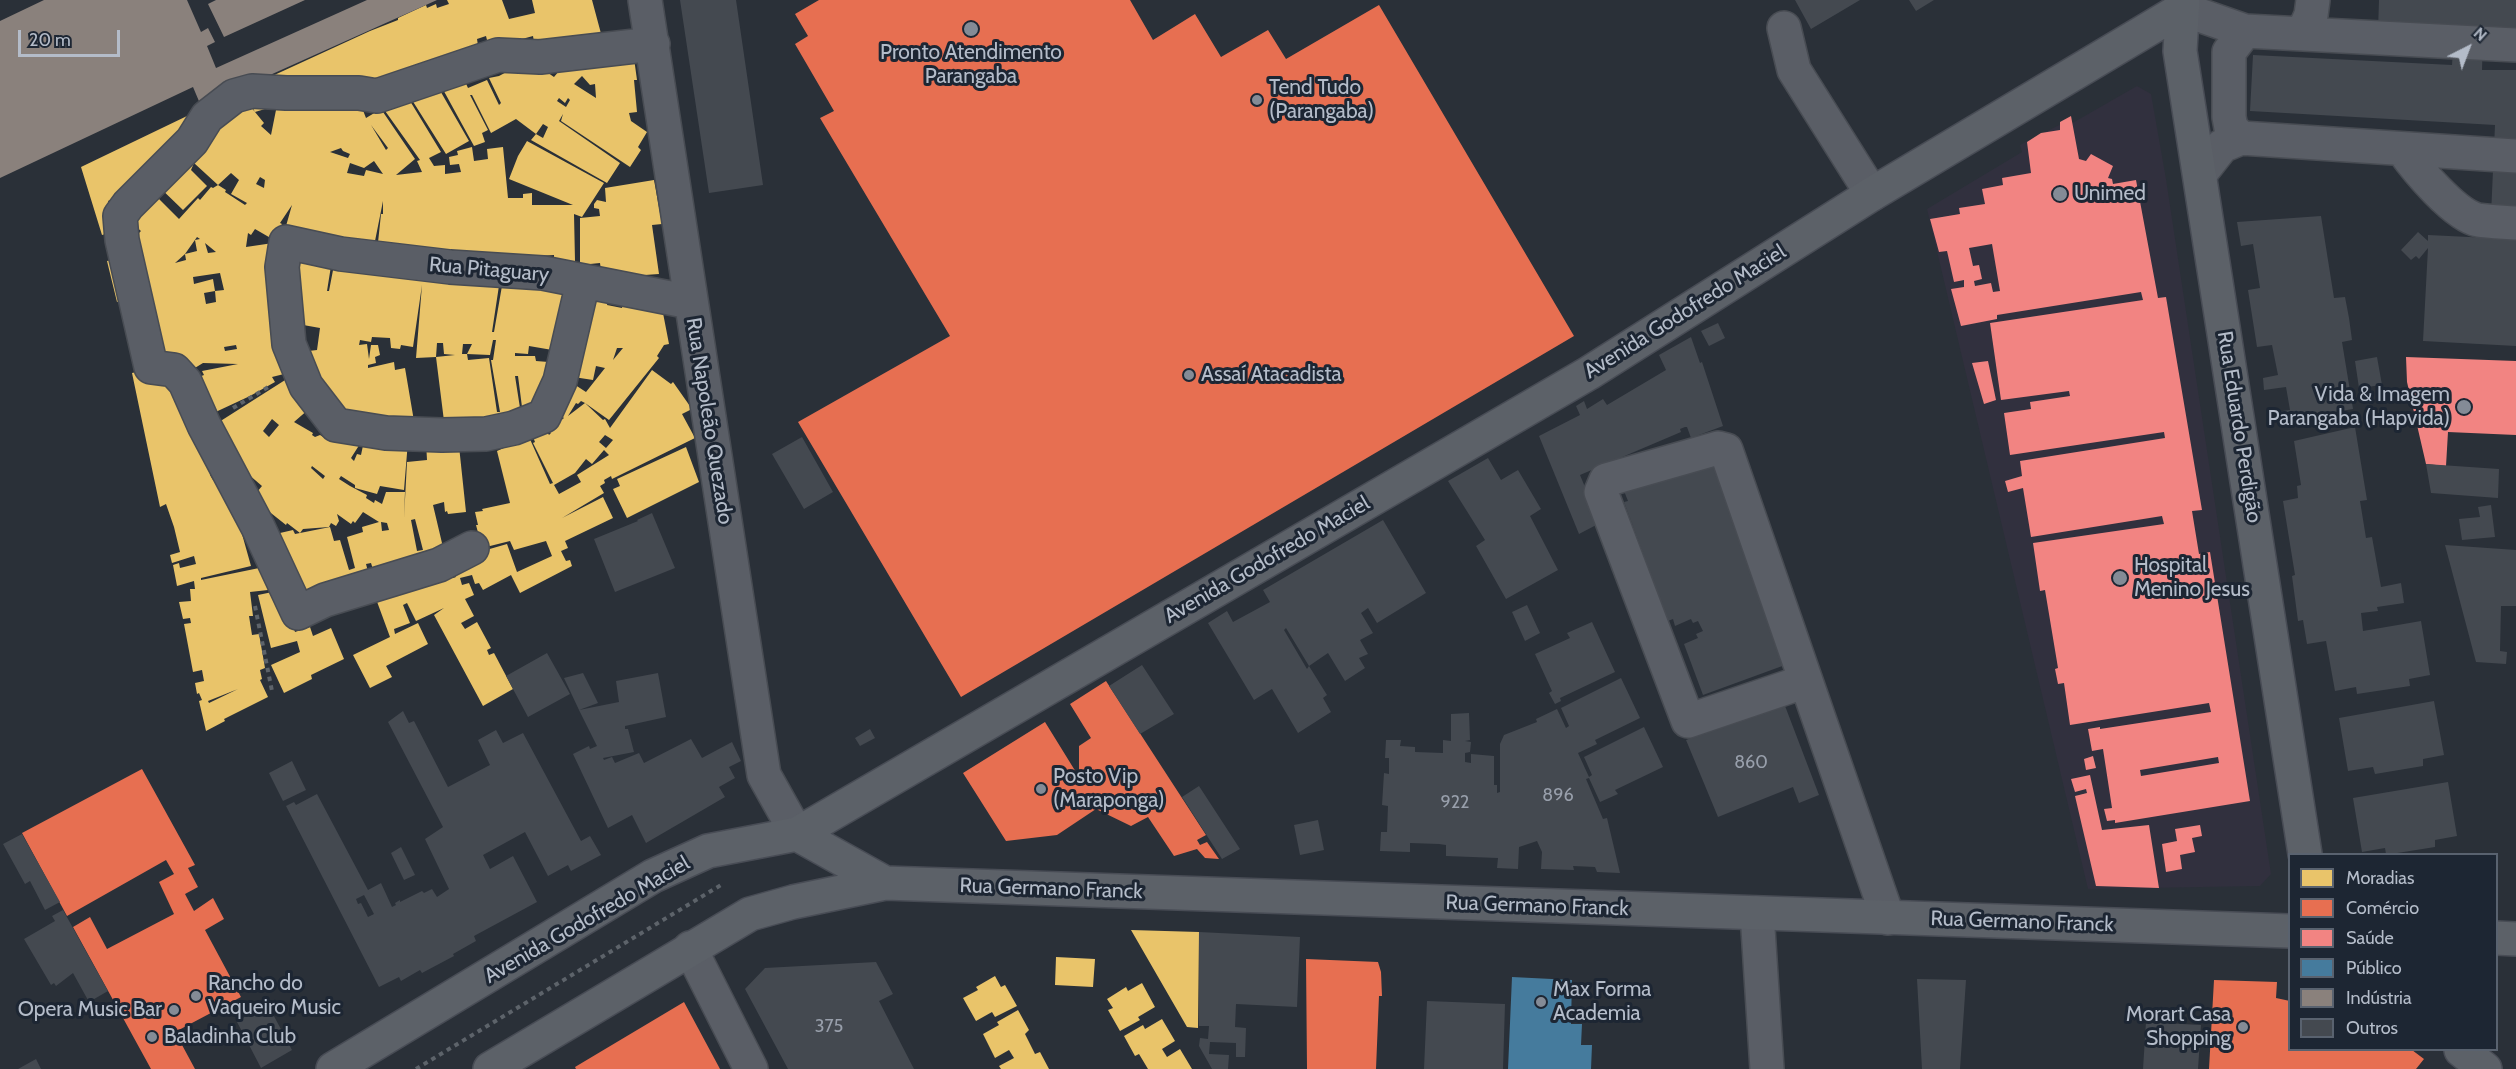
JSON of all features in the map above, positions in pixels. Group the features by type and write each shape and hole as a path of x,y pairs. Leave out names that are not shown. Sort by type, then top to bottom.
{"main road":[{"name":"Rua Eduardo Perdigão","path":"2182,5 2181,51 2305,853"},
{"name":"Avenida Godofredo Maciel","path":"333,1069 654,876 708,851 797,834 1589,373 1882,188 2182,5"},
{"name":"Rua Germano Franck","path":"797,834 885,883 2288,931"},
{"path":"490,1069 750,914 793,902 885,883"},
{"path":"2498,938 2516,939"},
{"path":"2462,1051 2485,1069"}],"street":[{"name":"Rua Napoleão Quezado","path":"645,0 764,775 797,834"},
{"path":"2303,33 2311,15 2313,0"},
{"path":"2182,5 2245,31 2516,45"},
{"path":"2241,138 2231,128 2229,117 2229,52 2245,31"},
{"path":"472,548 440,565 325,600 298,613 258,527 204,425 185,382 174,370 151,367 122,240 120,216 128,205 192,141 207,117 234,96 252,91 359,93 377,96 498,55 540,57 653,44"},
{"path":"2200,174 2222,146 2241,138 2516,156"},
{"path":"2403,150 2416,170 2454,206 2476,220 2516,223"},
{"name":"Rua Pitaguary","path":"299,368 289,344 282,267 286,242 341,254 450,267 543,273 690,302"},
{"path":"299,368 306,386 336,425 386,433 442,435 486,434 514,428 544,416 560,381 583,282"},
{"path":"1806,681 1688,721 1601,492 1606,480 1718,448 1726,450 1806,681 1888,918"},
{"path":"1756,913 1767,1069"},
{"path":"690,948 751,1069"}],"path":[{"path":"204,425 299,368"},
{"path":"272,691 253,596 285,586"}],"shaded area":[{"name":"Hospital Menino Jesus","path":"2137,86 2151,94 2166,179 2271,874 2260,886 2088,889 1927,209 2022,152 2020,145 2067,121 2069,125"}],"building: Moradias":[{"path":"447,0 502,0 509,19 535,13 532,0 592,0 603,41 535,48 533,36 489,48 486,36 477,39 479,52 409,81 270,77 398,20 426,5 427,8 436,4 437,8 449,4"},
{"path":"633,51 637,80 634,80 637,112 629,113 631,121 647,132 638,147 641,150 630,167 561,121 563,114 559,121 620,163 607,183 531,140 536,134 516,119 491,133 470,95 488,130 482,133 485,142 474,146 440,84 461,73 468,88 487,80 499,105 501,103 489,78 499,76 529,60 554,77 569,59","holes":["582,76 590,85 595,84 596,98 574,84","559,98 565,103 568,98 570,100 566,107 557,101","543,124 548,127 543,138 536,134"]},
{"path":"438,87 469,141 446,154 412,100"},
{"path":"357,95 366,118 381,109 415,159 396,175 422,172 417,161 420,160 383,108 407,96 441,152 429,158 434,166 445,165 445,174 461,172 459,164 450,165 449,157 458,155 457,151 472,147 474,161 488,159 487,149 503,147 508,198 523,198 523,194 532,193 532,205 573,205 509,179 527,141 604,183 582,217 574,214 575,261 554,261 554,255 536,256 537,259 377,252 383,201 373,251 286,226 292,205 280,223 282,224 274,240 255,229 251,235 248,233 246,247 273,243 288,373 272,377 275,382 207,416 191,380 204,375 202,371 238,364 203,363 185,374 152,366 137,235 141,231 123,216 150,190 179,219 198,198 200,200 211,187 218,185 194,163 191,170 207,186 183,210 154,182 233,97 244,111 250,106 264,123 261,126 271,135 277,105","holes":["371,125 388,148 386,150","341,148 350,154 348,158 330,152","374,161 383,174 366,170 364,176 347,173 350,163 364,168","231,173 239,180 231,194 247,203 245,205 218,185","260,177 265,180 264,188 256,184","197,237 200,239 195,240 197,251 185,254","205,243 216,252 208,253","185,254 186,260 175,263","220,273 224,290 215,291 213,279 194,284 193,277","215,291 216,302 206,304 204,293","236,345 237,349 225,351 224,347"]},
{"path":"263,97 265,109 255,112 251,105"},
{"path":"187,116 196,129 146,183 108,201 119,230 102,235 81,167"},
{"path":"654,180 662,224 652,225 659,274 602,278 600,263 580,265 580,218 600,216 599,209 594,208 594,204 597,200 606,202 605,188"},
{"path":"122,258 131,299 117,302 107,261"},
{"path":"297,260 331,266 327,291 329,291 334,265 500,279 492,332 494,332 503,280 575,293 564,352 529,346 528,354 515,353 515,356 535,356 536,361 561,363 553,386 523,417 445,429 436,357 416,358 422,285 413,347 401,345 400,349 391,348 390,338 372,337 371,342 360,340 359,345 367,344 369,359 371,345 378,345 380,355 375,357 376,363 368,365 368,368 394,362 395,370 405,368 415,427 337,423 300,352 317,350 320,328 292,323","holes":["493,340 496,340 493,360 491,360 500,412 497,412 489,358 468,360 467,354 490,355","437,343 443,343 444,354 455,355 436,357","463,344 472,344 467,354 462,354","515,376 518,376 522,407 520,408"]},
{"path":"581,295 608,299 607,305 622,308 623,302 663,313 669,344 664,345 657,356 659,358 609,420 585,403 603,420 605,419 610,428 652,370 671,384 673,382 692,409 682,414 695,438 612,479 611,476 604,480 605,483 600,486 604,493 562,518 603,497 613,518 565,541 568,548 561,551 566,561 570,560 572,566 520,593 511,575 483,590 479,583 475,584 472,575 460,578 462,585 469,583 474,595 465,599 474,616 461,623 465,629 477,622 491,648 487,650 489,655 494,653 513,689 483,706 434,615 444,608 416,621 407,603 403,605 410,623 394,629 395,634 418,623 428,644 386,666 392,677 370,688 353,655 390,637 372,588 450,570 453,578 456,577 449,563 455,559 507,544 517,572 552,556 546,541 514,550 510,541 482,548 475,512 510,503 497,451 529,437 550,484 553,483 533,443 535,442 531,432 544,427 549,435 551,433 548,430 564,418 550,408 566,379 586,392 605,368 596,366 593,380 567,376","holes":["617,348 623,348 613,360","581,401 585,403 568,416 576,403","605,435 613,440 606,448 599,442","604,450 609,455 577,475 581,482 559,494 554,485 575,473 586,459 592,464"]},
{"path":"141,371 170,377 221,470 210,475 213,480 220,476 244,534 242,534 251,566 201,578 201,580 264,567 268,590 250,592 253,616 249,616 252,635 259,634 265,668 260,670 262,679 260,680 268,697 224,719 225,721 206,731 199,701 202,700 199,693 197,694 195,683 204,681 202,670 193,672 184,624 191,623 190,618 183,619 179,602 191,601 190,589 195,589 194,581 177,586 173,565 179,563 180,568 196,564 194,556 172,563 170,555 180,552 166,504 160,507 132,373","holes":["238,689 209,703 208,701"]},
{"path":"293,375 317,402 294,422 313,433 315,437 320,435 331,442 342,428 408,441 404,490 380,486 377,494 355,488 355,485 341,476 339,479 367,495 366,498 374,503 375,500 382,504 386,492 405,492 404,518 407,462 427,460 426,442 459,446 466,512 448,514 447,511 445,512 444,502 433,505 446,560 376,579 371,563 366,564 371,583 298,609 267,536 293,530 295,534 300,533 252,498 262,486 248,474 208,429","holes":["272,419 279,425 269,437 263,431","365,436 361,455 357,454 354,461 351,458","312,466 325,476 323,479 311,468","363,512 379,522 362,527 363,532 347,537 355,568 349,570 340,540 334,541 330,527 300,533 303,529 329,527 331,523 336,526 339,521 337,514 351,524 353,521 355,523","415,519 423,550 417,551 411,520","381,522 387,523 389,530 382,531"]},
{"path":"686,447 699,482 627,518 613,489 620,486 617,479"},
{"path":"282,590 295,632 310,627 313,636 331,628 344,659 311,675 312,679 284,693 271,665 300,652 297,641 271,648 258,595"},
{"path":"1131,930 1199,932 1198,1028 1187,1027"},
{"path":"1056,957 1095,959 1093,987 1055,985"},
{"path":"995,976 1001,987 1005,985 1017,1006 995,1017 992,1012 976,1021 963,998 978,990 976,987"},
{"path":"1142,983 1155,1007 1138,1017 1140,1020 1120,1031 1108,1010 1113,1008 1107,999 1126,987 1128,991"},
{"path":"1018,1010 1029,1030 1025,1034 1035,1054 1040,1052 1049,1069 1001,1069 999,1066 1014,1058 1009,1050 995,1058 983,1034 999,1025 997,1022"},
{"path":"1162,1019 1175,1041 1162,1049 1167,1057 1180,1049 1192,1069 1148,1069 1139,1054 1135,1056 1124,1036 1143,1025 1145,1029"}],"building: Comércio":[{"path":"819,0 1130,0 1153,40 1195,14 1221,57 1268,30 1286,59 1379,5 1574,336 961,697 798,422 950,336 820,118 834,111 795,44 808,36 795,14"},
{"path":"1106,681 1206,835 1197,840 1200,845 1207,842 1219,859 1205,858 1197,849 1174,856 1148,817 1131,826 1096,809 1057,835 1006,841 963,773 1045,722 1079,777 1079,746 1091,738 1070,704"},
{"path":"142,769 195,865 188,868 198,887 185,894 194,911 213,898 224,919 205,930 241,997 175,1032 195,1069 151,1069 73,927 90,917 107,949 174,914 159,882 174,874 166,860 67,916 22,833"},
{"path":"1306,959 1378,962 1381,972 1382,996 1379,996 1376,1069 1307,1069"},
{"name":"Morart Casa Shopping","path":"2214,980 2277,982 2276,998 2288,1001 2288,1051 2413,1051 2424,1059 2416,1069 2209,1069"},
{"path":"684,1002 720,1069 576,1069 575,1067"}],"building: Saúde":[{"name":"Hospital Menino Jesus","path":"2071,116 2079,159 2086,161 2091,154 2113,166 2108,178 2112,179 2113,184 2136,180 2158,298 2166,297 2202,510 2192,511 2199,554 2210,552 2250,801 2115,823 2115,820 2107,821 2104,809 2112,808 2103,749 2092,751 2088,729 2211,712 2209,703 2070,725 2064,683 2058,684 2055,669 2058,668 2045,590 2040,591 2033,543 2164,524 2162,516 2031,537 2023,488 2008,492 2005,481 2022,476 2020,461 2165,438 2164,432 2010,455 2004,413 2031,409 2030,402 2070,396 2069,391 2001,400 1990,323 2143,300 2141,292 1997,315 1997,319 1961,326 1951,289 1964,287 1964,280 1954,282 1947,251 1939,252 1930,219 1960,214 1959,208 1985,204 1982,189 2003,185 2002,178 2031,173 2027,142 2041,133 2060,130 2060,122","holes":["1992,244 2000,291 1993,292 1991,283 1975,286 1974,281 1982,279 1979,265 1973,266 1969,248","2218,757 2219,763 2141,776 2140,770"]},
{"name":"Vida & Imagem Parangaba (Hapvida)","path":"2406,357 2516,361 2516,435 2448,432 2446,466 2426,464 2407,382"},
{"path":"1988,361 1996,400 1984,404 1972,363"},
{"path":"2093,756 2096,768 2086,770 2084,759"},
{"path":"2090,775 2102,830 2149,825 2159,888 2096,886 2075,796 2087,793 2086,789 2075,792 2071,779"},
{"path":"2200,825 2202,836 2192,838 2195,852 2180,855 2182,869 2166,872 2162,844 2177,841 2175,829"}],"building: Público":[{"name":"Max Forma Academia","path":"1512,977 1572,980 1571,1024 1582,1024 1581,1045 1592,1045 1591,1069 1508,1069"}],"building: Indústria":[{"path":"44,0 187,0 201,32 208,28 215,42 207,46 216,68 367,0 437,0 201,106 193,87 0,178 0,21"},
{"path":"216,0 305,0 224,37 208,4"}],"building: Outros":[{"path":"680,0 736,0 763,185 709,193"},
{"path":"1795,0 1860,0 1811,29"},
{"path":"1909,0 1934,0 1916,11"},
{"path":"2379,0 2516,0 2516,37 2483,36 2482,70 2516,70 2516,346 2423,341 2428,248 2419,259 2416,256 2411,260 2401,250 2418,232 2428,241 2428,235 2490,238 2495,125 2250,111 2253,55 2452,65 2454,35 2378,31"},
{"path":"2321,216 2334,298 2345,297 2349,318 2352,340 2342,342 2353,409 2270,423 2268,413 2290,410 2286,387 2264,390 2263,378 2278,375 2272,345 2257,347 2248,290 2260,288 2253,244 2241,246 2237,222"},
{"path":"1718,323 1725,338 1709,346 1701,331"},
{"path":"1691,337 1700,363 1702,362 1723,426 1691,438 1685,427 1680,429 1681,432 1580,475 1600,523 1579,534 1539,436 1580,415 1576,406 1584,401 1587,409 1603,399 1607,405 1666,370 1659,355"},
{"path":"2377,357 2382,385 2359,388 2355,361"},
{"path":"2355,427 2367,500 2360,501 2366,538 2372,537 2381,587 2401,583 2404,603 2377,607 2378,611 2361,613 2363,631 2421,621 2430,675 2409,679 2410,686 2357,694 2356,687 2335,691 2326,641 2307,644 2303,620 2298,621 2292,576 2295,575 2283,501 2298,498 2297,486 2301,485 2294,441"},
{"path":"802,437 833,492 804,509 772,454"},
{"path":"1488,458 1501,480 1518,470 1541,509 1530,516 1558,570 1506,599 1476,546 1485,540 1448,481"},
{"path":"1725,459 1796,661 1703,695 1684,644 1698,638 1696,634 1703,631 1698,621 1693,623 1691,619 1675,626 1673,619 1668,621 1624,502 1628,501 1622,486"},
{"path":"2426,464 2499,469 2498,498 2431,493"},
{"path":"2491,505 2495,537 2462,540 2459,519 2480,517 2478,507"},
{"path":"652,513 675,568 615,592 594,539"},
{"path":"1383,520 1426,593 1377,623 1368,608 1361,613 1373,633 1360,640 1368,654 1359,658 1365,668 1345,681 1328,653 1309,666 1327,695 1323,698 1331,712 1298,733 1272,689 1254,700 1208,623 1227,611 1233,622 1270,602 1263,590","holes":["1286,628 1309,666 1307,669 1284,630"]},
{"path":"2445,545 2516,550 2516,606 2501,606 2500,651 2507,652 2506,664 2476,662"},
{"path":"1527,605 1540,633 1525,641 1512,612"},
{"path":"1592,622 1615,672 1560,698 1561,701 1555,704 1549,693 1552,691 1535,654 1570,638 1567,633"},
{"path":"547,653 570,694 528,717 506,676"},
{"path":"1142,665 1174,714 1140,734 1109,686"},
{"path":"583,673 598,703 579,710 564,678"},
{"path":"658,673 666,717 625,726 625,729 628,729 634,752 603,758 604,760 612,757 615,763 639,753 644,763 691,739 702,758 732,742 741,761 729,767 735,778 719,787 725,797 646,843 632,815 608,828 573,754 589,746 590,749 597,746 579,710 619,702 616,681"},
{"path":"1621,678 1640,718 1595,740 1597,744 1578,753 1589,777 1592,775 1584,757 1644,727 1663,767 1615,790 1618,794 1600,802 1589,778 1586,779 1603,819 1607,818 1620,873 1597,872 1595,867 1573,866 1574,870 1541,869 1542,852 1537,841 1519,847 1518,869 1497,868 1498,858 1446,856 1446,845 1439,844 1410,843 1410,852 1380,851 1381,832 1387,832 1388,806 1382,805 1384,773 1389,774 1389,758 1385,758 1386,740 1401,740 1400,746 1415,747 1415,752 1443,753 1443,740 1451,741 1451,714 1469,713 1470,740 1465,741 1471,742 1470,752 1465,753 1465,762 1471,763 1471,754 1494,756 1494,785 1497,785 1497,793 1500,792 1500,744 1504,735 1537,722 1536,719 1557,709 1566,728 1569,726 1561,708"},
{"path":"1782,698 1819,795 1799,803 1793,787 1718,817 1686,740 1769,707"},
{"path":"2434,701 2444,755 2423,759 2423,766 2375,774 2373,767 2348,771 2339,718"},
{"path":"403,711 409,723 414,721 448,787 490,765 478,740 496,730 503,743 523,733 581,841 590,836 601,855 571,871 568,865 548,876 525,832 483,855 490,869 513,856 537,902 474,936 476,941 453,954 454,956 422,973 420,970 401,981 399,977 379,987 286,806 294,802 296,805 317,794 368,890 381,883 392,907 400,900 400,902 422,891 424,893 432,889 437,897 449,889 425,839 443,827 388,722","holes":["364,895 374,914 368,917 361,903 358,904 356,899"]},
{"path":"870,729 875,738 860,746 855,738"},
{"path":"292,761 306,790 283,801 269,773"},
{"path":"2448,782 2457,836 2435,840 2435,847 2397,853 2386,853 2385,848 2362,852 2353,798"},
{"path":"1199,786 1240,849 1222,859 1182,797"},
{"path":"1318,820 1324,850 1300,855 1294,825"},
{"path":"22,834 60,902 45,910 30,881 25,884 3,844"},
{"path":"401,847 415,875 404,880 391,853"},
{"path":"63,910 108,991 89,1002 73,973 56,986 54,983 51,985 24,939 55,921 52,916"},
{"path":"1199,932 1300,937 1297,1007 1236,1004 1235,1027 1246,1028 1245,1057 1236,1057 1236,1043 1210,1042 1209,1054 1229,1055 1228,1069 1212,1069 1199,1046 1200,1038 1208,1039 1209,1026 1199,1026"},
{"path":"876,962 893,994 879,1001 914,1069 788,1069 745,989 765,968"},
{"path":"1917,979 1966,980 1960,1069 1922,1069"},
{"path":"1427,1001 1505,1004 1503,1069 1424,1069"},
{"path":"267,1003 292,1050 261,1068 237,1022 252,1012 251,1010"},
{"path":"2146,1022 2201,1025 2198,1069 2143,1069"},
{"path":"36,1059 41,1069 18,1069"}],"place":[{"name":"Pronto Atendimento Parangaba","path":"971,29"},
{"name":"Tend Tudo (Parangaba)","path":"1257,100"},
{"name":"Unimed","path":"2060,194"},
{"name":"Assaí Atacadista","path":"1189,375"},
{"name":"Vida & Imagem Parangaba (Hapvida)","path":"2464,407"},
{"name":"Hospital Menino Jesus","path":"2120,578"},
{"name":"Posto Vip (Maraponga)","path":"1041,789"},
{"name":"Rancho do Vaqueiro Music","path":"196,996"},
{"name":"Max Forma Academia","path":"1541,1002"},
{"name":"Opera Music Bar","path":"174,1010"},
{"name":"Morart Casa Shopping","path":"2243,1027"},
{"name":"Baladinha Club","path":"152,1037"}]}
